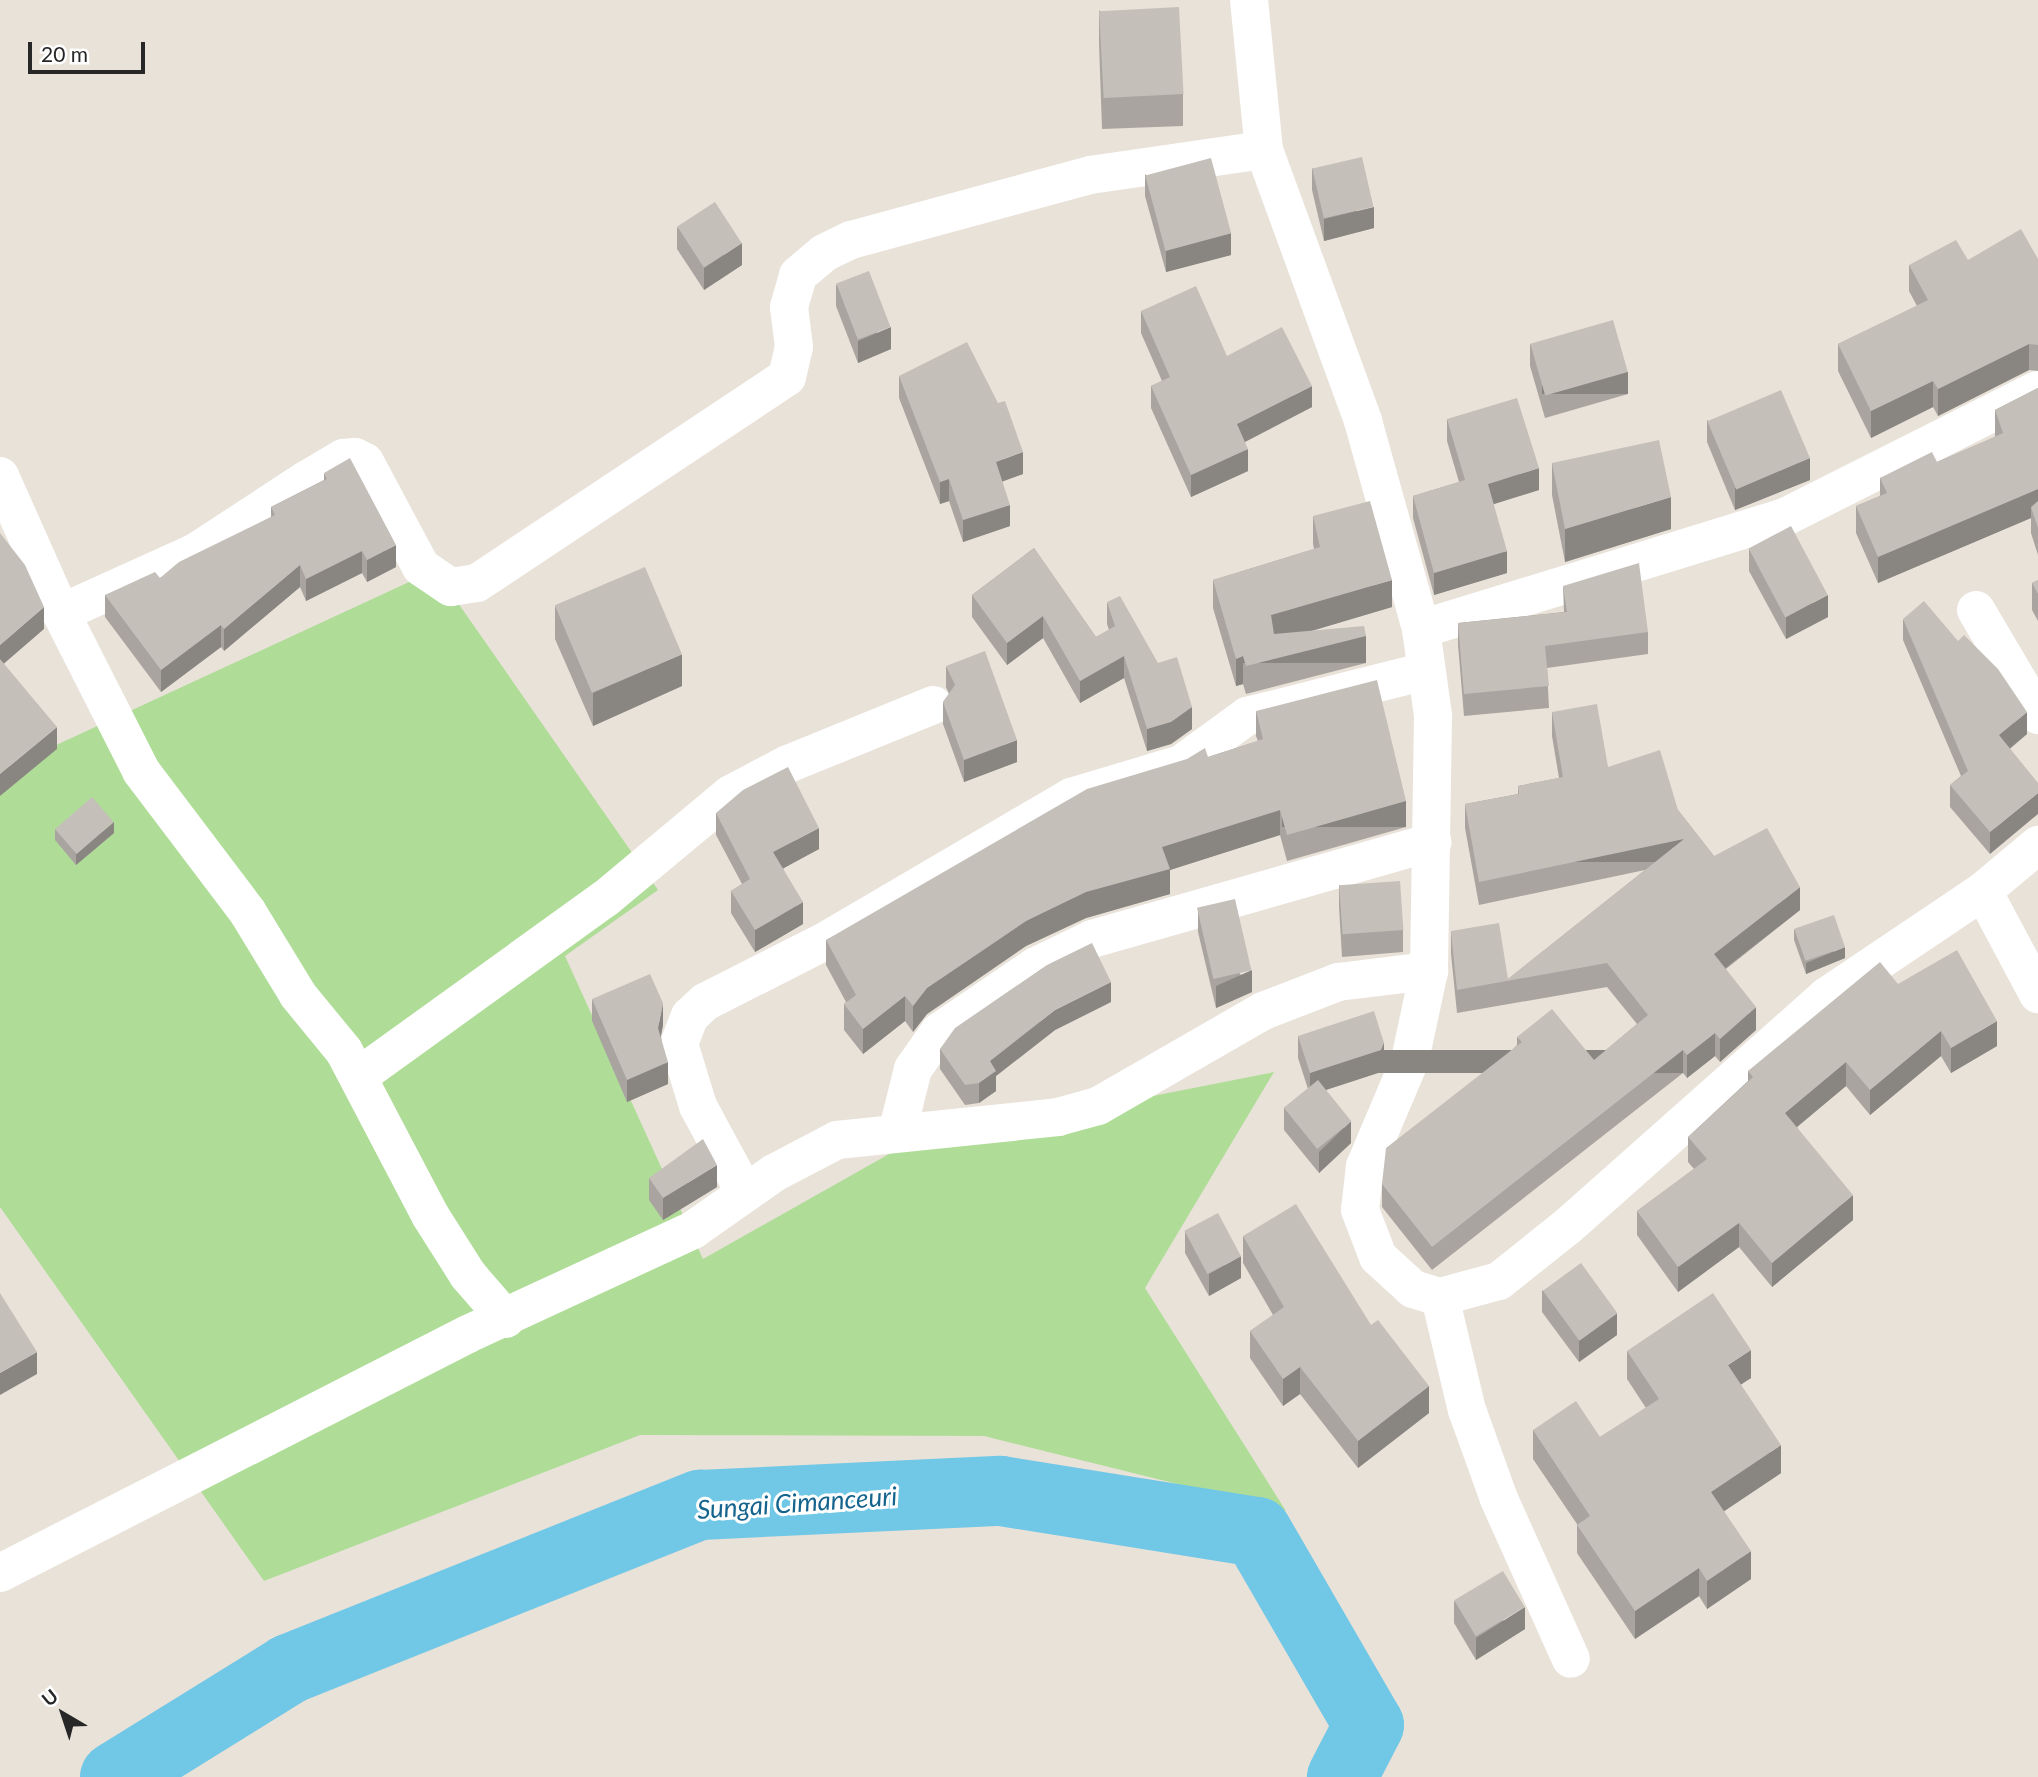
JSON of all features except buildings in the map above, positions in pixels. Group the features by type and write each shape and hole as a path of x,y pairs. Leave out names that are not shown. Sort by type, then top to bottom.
{"street":[{"path":"1249,0 1264,150 1363,421 1421,629 1433,716 1429,971 1410,1060 1365,1166 1360,1210 1378,1257 1413,1289 1440,1297 1499,1280 1568,1226 1827,996 1983,891 2038,845"},
{"path":"61,613 196,552 343,458 365,462 421,567 451,587 477,583 786,377 794,347 789,307 798,275 824,253 851,240 1090,175 1264,150"},
{"path":"1421,629 1785,517 2038,390"},
{"path":"0,476 61,613 141,771 247,911 298,995 359,1076 430,1214 468,1275 506,1319"},
{"path":"1976,610 2038,715"},
{"path":"745,1193 698,1106 679,1044 690,1016 705,1002 829,939 1071,797 1181,764 1247,716 1426,671"},
{"path":"359,1076 606,898 732,794 788,764 933,705"},
{"path":"897,1133 913,1069 939,1032 1036,966 1092,939 1432,842"},
{"path":"1983,891 2038,994"},
{"path":"0,1573 468,1334 506,1319 693,1230 745,1193 837,1140 1058,1117 1098,1106 1263,1011 1338,982 1429,971"},
{"path":"1440,1297 1467,1410 1499,1499 1571,1660"}],"green space":[{"path":"435,570 658,890 565,956 703,1259 905,1145 1274,1072 1145,1288 1286,1511 984,1436 640,1435 264,1581 0,1207 0,771"}],"waterway":[{"name":"Sungai Cimanceuri","path":"115,1777 289,1669 700,1505 1001,1491 1257,1532 1369,1725 1342,1777"}]}
